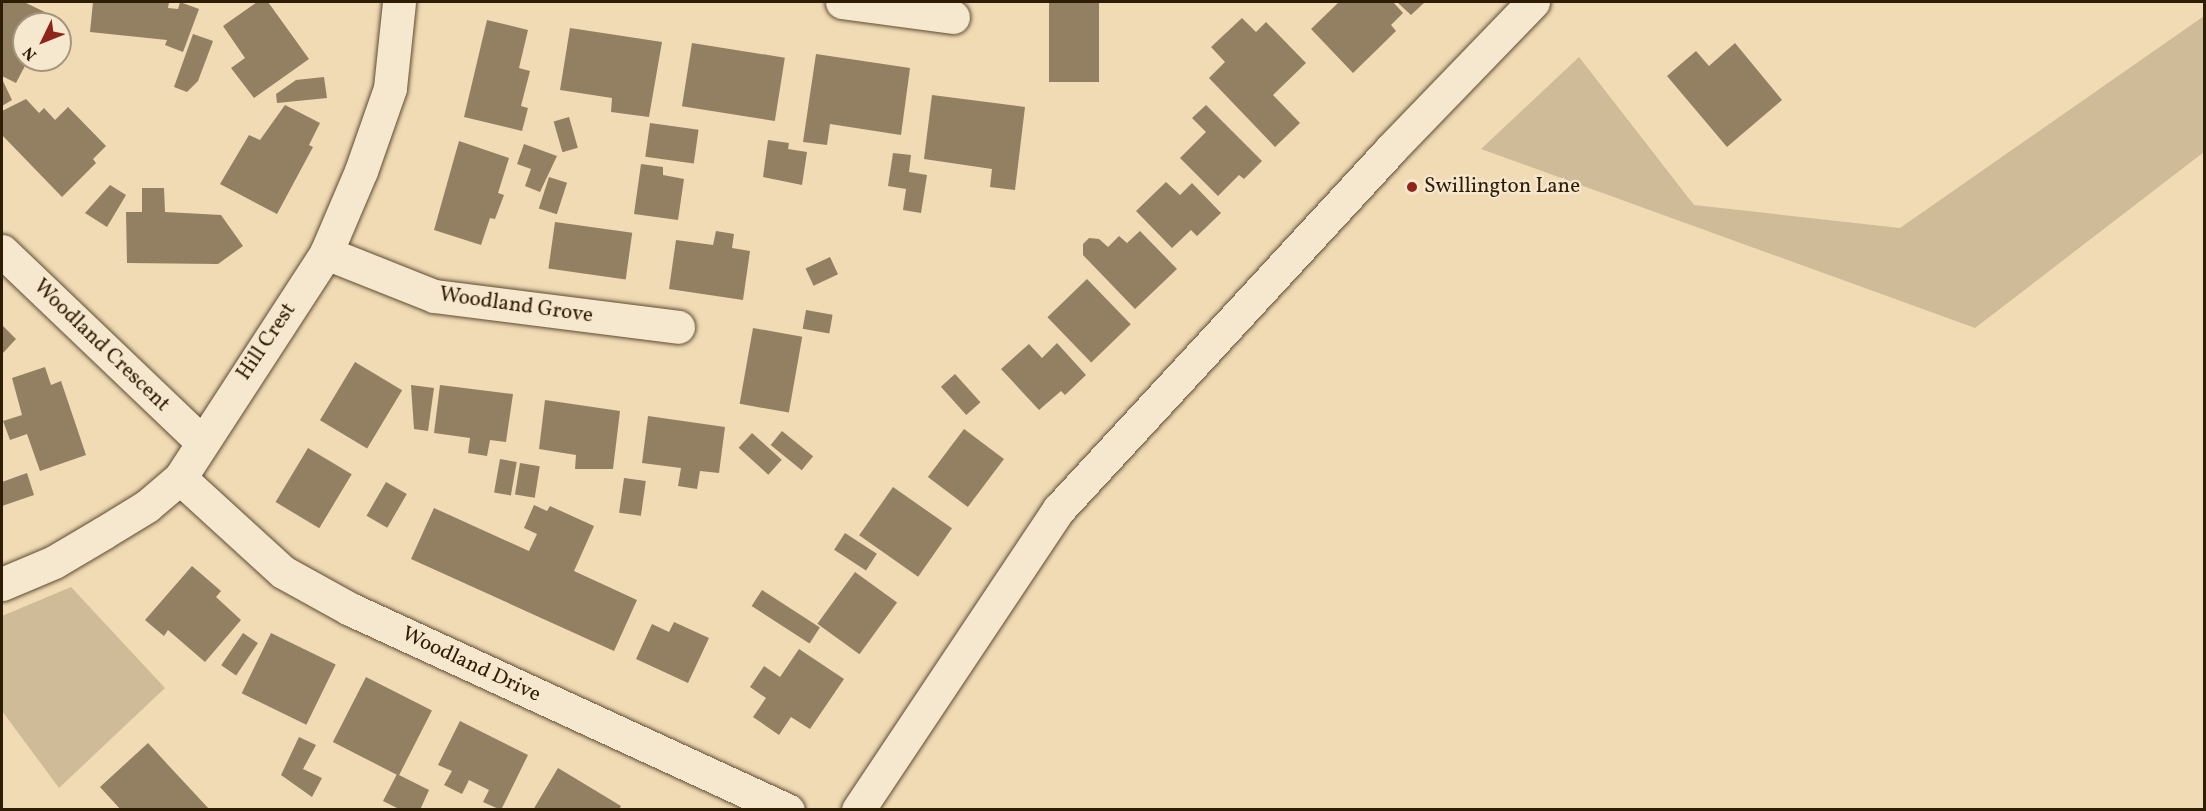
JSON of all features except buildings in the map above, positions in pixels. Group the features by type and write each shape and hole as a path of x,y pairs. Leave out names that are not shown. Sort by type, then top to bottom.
{"street":[{"name":"Hill Crest","path":"2,584 54,562 103,533 147,506 180,478 201,441 326,253 361,171 390,88 399,2"},
{"path":"842,2 953,17"},
{"path":"858,810 1059,509 1390,150 1533,2"},
{"name":"Woodland Crescent","path":"2,251 201,441"},
{"name":"Woodland Grove","path":"326,253 434,296 678,327"},
{"name":"Woodland Drive","path":"180,478 284,572 350,609 788,810"}],"shaded area":[{"path":"2204,16 2204,152 1975,328 1481,149 1579,57 1694,205 1900,228"},
{"path":"71,587 165,688 59,788 2,711 2,616"}],"place":[{"name":"Swillington Lane","path":"1412,187"}]}
